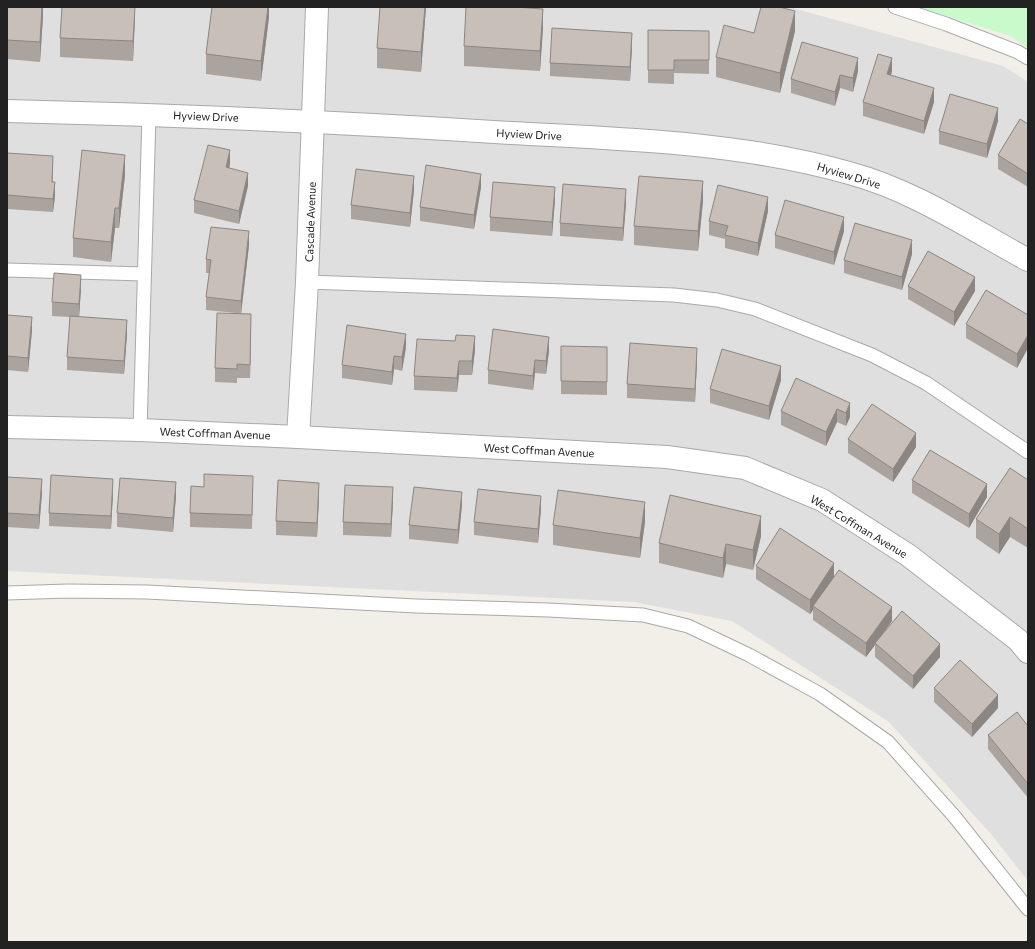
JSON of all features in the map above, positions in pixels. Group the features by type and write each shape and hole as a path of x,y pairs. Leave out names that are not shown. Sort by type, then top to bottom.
{"street":[{"name":"Cascade Avenue","path":"298,437 307,282 317,7"},
{"name":"Hyview Drive","path":"7,111 313,120 676,143 797,160 852,173 905,194 1028,260"},
{"name":"West Coffman Avenue","path":"7,427 140,430 298,437 667,458 745,468 822,500 835,508 908,555 1025,641"}],"lane":[{"path":"894,7 946,24 1018,52 1028,58"},
{"path":"140,430 149,114"},
{"path":"7,270 144,274"},
{"path":"307,282 674,295 717,300 755,309 872,355 920,380 1028,452"},
{"path":"7,593 68,591 147,592 416,606 548,610 643,615 688,626 749,655 820,694 888,742 954,816 1028,909"}],"shaded area":[{"path":"7,7 789,7 1003,66 1028,82 1028,881 991,834 889,722 732,621 634,602 7,571"}],"green space":[{"path":"917,7 1028,7 1028,48 1011,36"}],"building":[{"path":"7,7 42,7 40,42 7,40"},
{"path":"62,7 135,7 133,41 60,38"},
{"path":"212,7 268,7 261,61 206,54"},
{"path":"380,7 425,7 421,52 377,48"},
{"path":"466,7 515,7 543,9 540,51 464,46"},
{"path":"761,7 779,7 795,11 780,73 716,57 724,25 754,33"},
{"path":"552,28 632,33 630,67 550,63"},
{"path":"648,30 709,31 709,60 674,60 674,70 648,70"},
{"path":"802,42 858,58 853,78 840,75 835,92 791,79"},
{"path":"878,54 892,58 887,74 934,88 924,121 863,102"},
{"path":"950,94 998,108 987,144 939,131"},
{"path":"1020,119 1028,124 1028,174 998,155"},
{"path":"208,145 230,150 226,167 248,173 239,211 194,200"},
{"path":"82,150 125,155 119,208 115,208 111,242 73,238"},
{"path":"7,153 53,156 52,182 55,182 53,199 7,195"},
{"path":"426,165 481,174 474,215 420,207"},
{"path":"356,169 414,176 410,213 351,205"},
{"path":"639,176 703,181 698,231 634,226"},
{"path":"493,182 555,187 552,222 490,217"},
{"path":"563,184 626,189 623,228 560,223"},
{"path":"718,185 768,197 758,243 725,235 728,226 709,221"},
{"path":"785,200 844,217 834,252 775,235"},
{"path":"855,223 912,240 902,277 844,260"},
{"path":"211,227 249,231 241,301 206,297 211,260 206,259"},
{"path":"928,251 975,277 954,312 908,286"},
{"path":"54,273 81,275 79,304 52,302"},
{"path":"986,290 1028,315 1028,335 1017,354 966,324"},
{"path":"217,313 251,314 250,365 237,364 237,369 215,368"},
{"path":"7,315 32,317 28,358 7,356"},
{"path":"70,316 127,320 124,361 67,357"},
{"path":"347,325 406,334 402,357 394,356 392,372 342,365"},
{"path":"493,329 549,337 546,361 535,360 533,376 488,370"},
{"path":"456,335 475,336 472,361 459,361 457,378 414,376 417,339 455,341"},
{"path":"630,343 697,348 695,389 627,384"},
{"path":"561,346 607,347 607,382 561,381"},
{"path":"722,349 781,366 769,406 710,389"},
{"path":"796,378 850,403 846,413 837,409 826,432 781,411"},
{"path":"872,404 916,433 893,469 848,439"},
{"path":"930,450 987,484 969,514 912,480"},
{"path":"1010,468 1028,480 1028,529 1010,517 999,534 976,519"},
{"path":"204,474 253,476 252,515 190,513 191,486 204,487"},
{"path":"51,475 113,479 111,516 49,513"},
{"path":"7,477 42,479 39,515 7,513"},
{"path":"120,478 176,482 173,518 117,513"},
{"path":"278,480 319,483 317,523 276,521"},
{"path":"345,485 393,487 391,524 343,522"},
{"path":"414,487 462,492 458,530 409,525"},
{"path":"478,489 541,496 538,529 474,522"},
{"path":"558,490 645,502 640,538 553,525"},
{"path":"670,495 761,516 753,550 726,544 723,558 659,543"},
{"path":"780,528 834,563 810,600 756,566"},
{"path":"839,570 892,607 866,643 813,606"},
{"path":"902,611 940,644 913,676 875,643"},
{"path":"960,660 998,695 972,724 934,688"},
{"path":"1017,712 1028,726 1028,784 988,735"}]}
